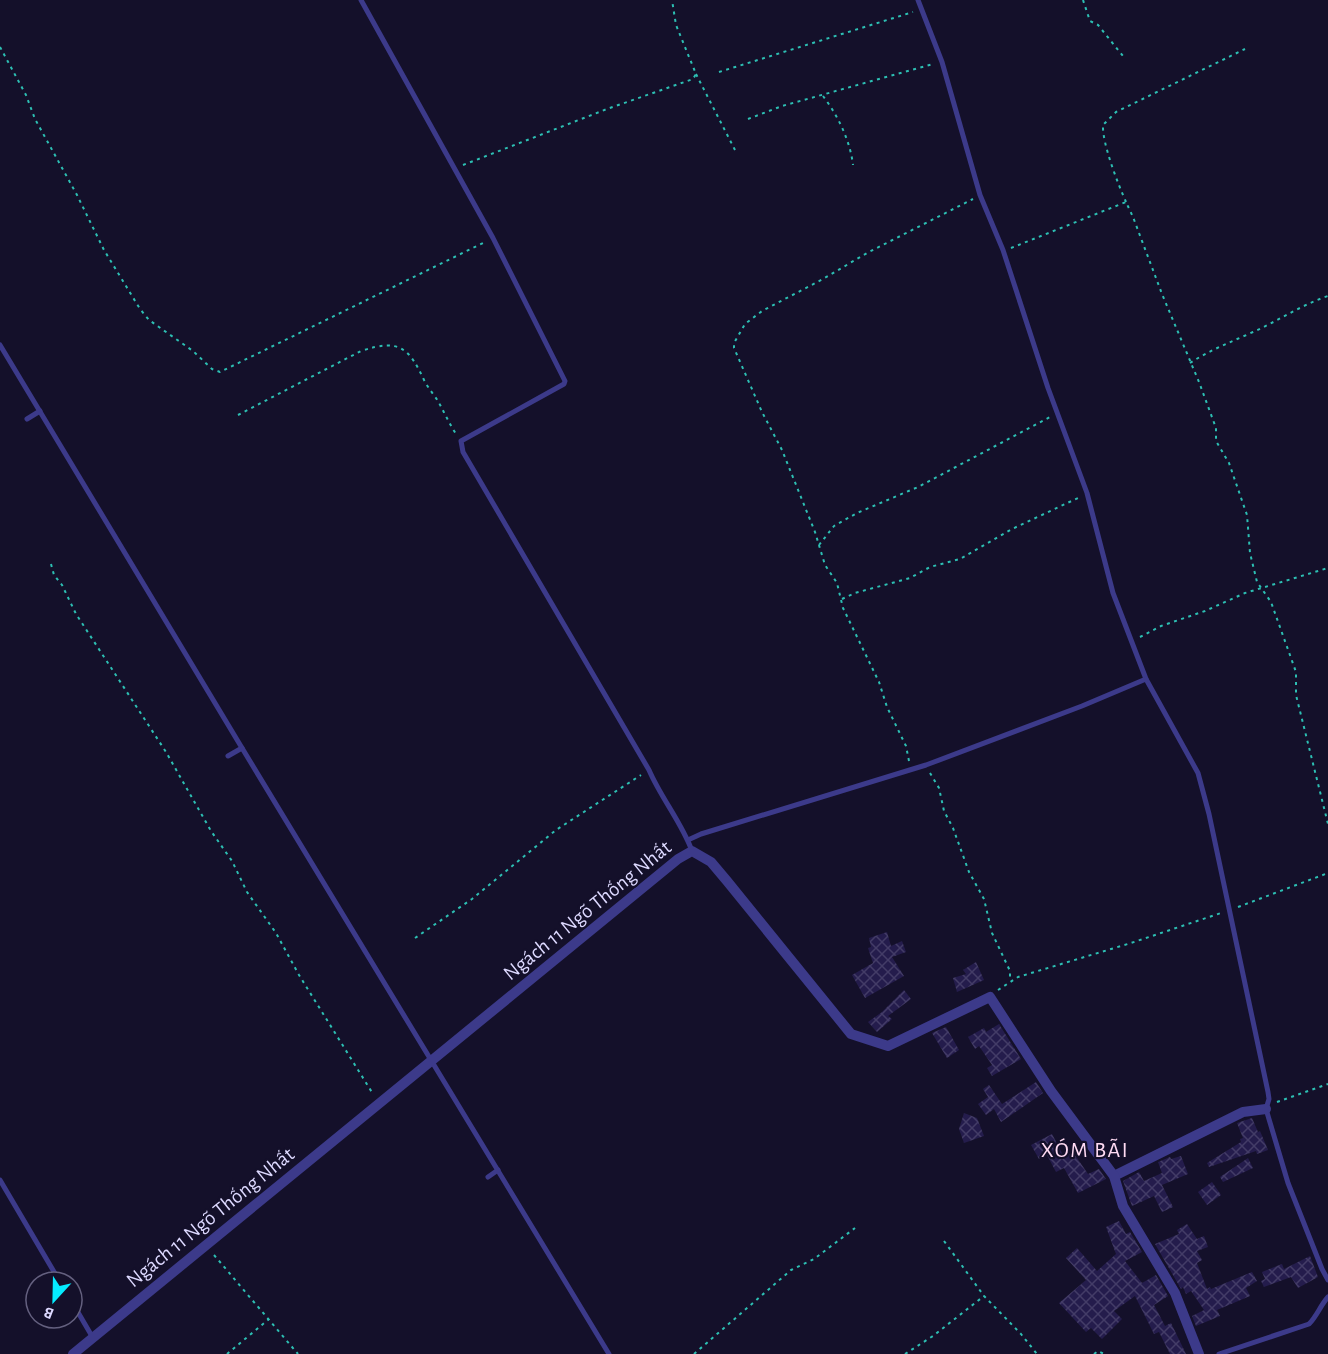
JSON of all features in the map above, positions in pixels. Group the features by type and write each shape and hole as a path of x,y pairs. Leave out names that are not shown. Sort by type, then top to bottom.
{"street":[{"name":"Ngách 11 Ngõ Thống Nhất","path":"73,1354 678,859 692,851 711,862 727,880 851,1034 888,1046 990,997"},
{"path":"990,997 1051,1091 1114,1176 1123,1206 1175,1293 1198,1354"},
{"path":"1114,1176 1243,1112 1266,1109"}],"lane":[{"path":"361,0 493,238 565,382 538,400 461,441 463,452 649,770 660,795 688,840 692,851"},
{"path":"918,0 942,62 980,195 1003,250 1048,388 1086,493 1113,593 1146,680 1198,772 1268,1092 1269,1099 1266,1109 1288,1183 1328,1280"},
{"path":"0,345 609,1354"},
{"path":"27,419 40,411"},
{"path":"688,840 701,834 926,765 1146,680"},
{"path":"228,756 242,748"},
{"path":"488,1177 498,1170"},
{"path":"0,1180 53,1270"},
{"path":"1219,1354 1309,1324 1317,1310 1328,1298"},
{"path":"84,1323 93,1338"}],"path":[{"path":"672,0 676,25 696,74 735,150"},
{"path":"1083,0 1090,21 1098,25 1123,56"},
{"path":"719,72 921,10"},
{"path":"0,47 104,250 140,309 149,320 193,351 212,369 220,372 493,238"},
{"path":"1245,50 1116,112 1103,125 1102,137 1108,148 1143,248 1216,428 1216,441 1229,463 1247,515 1250,553 1257,582 1271,602 1296,672 1296,695 1328,824"},
{"path":"748,119 782,106 942,62"},
{"path":"454,170 607,109 677,86 693,79 696,74"},
{"path":"823,96 832,108 851,149 853,165"},
{"path":"910,769 906,746 887,707 879,682 843,608 837,583 825,565 782,450 762,412 734,348 734,343 744,324 762,311 823,279 867,252 980,195"},
{"path":"1003,250 1126,202"},
{"path":"1190,363 1313,301 1328,296"},
{"path":"238,415 361,351 379,345 397,346 407,352 419,368 426,384 461,441"},
{"path":"819,545 834,526 918,487 1058,413"},
{"path":"842,599 855,593 910,578 930,567 960,560 1012,529 1086,493"},
{"path":"51,564 54,575 62,585 76,614 166,752 211,831 232,861 247,892 276,933 299,975 379,1104"},
{"path":"1132,642 1161,626 1261,588 1328,568"},
{"path":"926,765 939,788 944,811 953,828 969,872 984,899 992,933 1010,971 1010,981"},
{"path":"415,938 472,899 556,830 649,770"},
{"path":"990,997 1010,981 1038,970 1131,943 1328,873"},
{"path":"1266,1109 1290,1096 1328,1084"},
{"path":"694,1354 791,1270 814,1259 855,1228"},
{"path":"944,1241 984,1296 1037,1354"},
{"path":"206,1246 298,1354"},
{"path":"905,1354 933,1336 984,1296"},
{"path":"227,1354 269,1319"},
{"path":"1094,1354 1098,1351 1104,1354"}],"building":[{"path":"887,932 891,946 902,941 906,952 892,957 904,976 865,998 852,975 873,963 868,948 871,947 869,938"},
{"path":"976,962 984,980 957,992 953,978 966,974 963,970"},
{"path":"904,990 911,999 888,1016 892,1019 877,1032 868,1022 882,1012"},
{"path":"999,1024 1021,1059 992,1076 987,1068 992,1065 979,1046 975,1049 968,1037 984,1028 986,1032"},
{"path":"946,1027 959,1050 947,1058 932,1033"},
{"path":"1036,1082 1043,1093 1001,1122 994,1109 986,1115 978,1104 988,1097 983,1089 989,1085 1002,1104"},
{"path":"964,1113 977,1118 984,1136 964,1143 959,1129"},
{"path":"1252,1118 1268,1150 1257,1154 1256,1151 1209,1167 1207,1163 1241,1142 1240,1139 1243,1138 1237,1123"},
{"path":"1052,1134 1064,1157 1073,1152 1088,1174 1099,1169 1106,1179 1078,1193 1064,1168 1056,1172 1047,1155 1039,1159 1031,1145"},
{"path":"1181,1156 1188,1174 1162,1185 1173,1207 1162,1212 1154,1196 1132,1206 1123,1181 1139,1172 1144,1181 1162,1173 1158,1162 1170,1157 1171,1159"},
{"path":"1248,1158 1253,1168 1223,1182 1220,1177"},
{"path":"1212,1182 1221,1195 1207,1205 1198,1192"},
{"path":"1119,1221 1126,1234 1130,1232 1142,1252 1125,1261 1142,1283 1156,1275 1168,1296 1154,1305 1165,1326 1171,1323 1186,1354 1170,1354 1159,1332 1154,1334 1135,1296 1114,1311 1122,1319 1102,1339 1091,1328 1086,1332 1059,1303 1086,1280 1066,1258 1077,1248 1097,1271 1116,1254 1106,1227"},
{"path":"1187,1224 1197,1239 1204,1236 1208,1247 1197,1251 1202,1260 1197,1263 1207,1289 1252,1272 1257,1281 1246,1288 1250,1296 1217,1310 1220,1316 1196,1326 1192,1316 1204,1310 1191,1291 1186,1294 1183,1287 1181,1289 1155,1244 1179,1234 1177,1230"},
{"path":"1310,1256 1318,1277 1298,1288 1291,1277 1264,1287 1261,1281 1265,1279 1262,1272 1282,1264 1284,1269"}],"district":[{"name":"XÓM BÃI","path":"1085,1149"}]}
